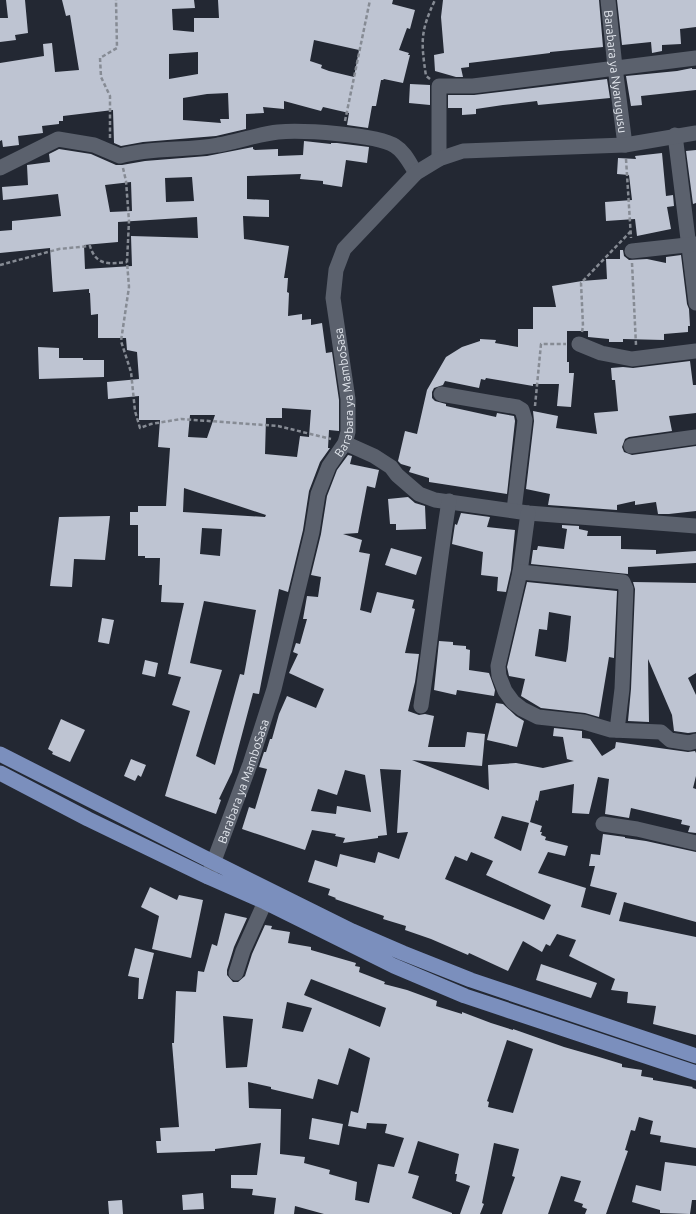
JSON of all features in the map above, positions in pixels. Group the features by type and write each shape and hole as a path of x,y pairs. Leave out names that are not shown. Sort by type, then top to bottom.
{"main road":[{"path":"0,754 213,862 403,953 471,980 696,1056"},
{"path":"0,773 88,819 208,877 265,902 394,966 465,996 696,1073"}],"street":[{"name":"Barabara ya Nyarugusu","path":"608,0 625,145"},
{"path":"439,159 439,86 473,86 696,58"},
{"path":"0,168 58,139 94,145 120,156 134,152 218,146 277,132 328,132 394,145 402,152 416,173"},
{"name":"Barabara ya MamboSasa","path":"208,877 250,764 274,689 312,532 318,494 328,466 345,442 348,432 349,417 344,364 333,298 336,270 344,249 416,173 439,159 463,151 625,145 675,135 696,133"},
{"path":"675,135 693,245 696,304"},
{"path":"632,251 693,245"},
{"path":"579,344 601,353 632,359 696,351"},
{"path":"441,394 517,407 522,410 525,420 520,572 498,666 499,676 505,691 522,709 538,717 584,722 611,730 661,732 670,740 689,743 696,741"},
{"path":"631,446 696,437"},
{"path":"345,442 374,456 391,467 398,476 419,494 435,500 521,512 696,526"},
{"path":"421,706 432,637 438,569 449,502"},
{"path":"520,572 623,582 626,589 622,689 617,730"},
{"path":"604,824 637,828 696,843"},
{"path":"236,972 243,951 265,902"}],"path":[{"path":"116,0 117,48 100,58 101,77 110,96 110,150 120,156 126,181 129,286 122,341 131,372 135,411 140,428 182,419 278,426 345,442"},
{"path":"341,134 363,40 370,0"},
{"path":"435,0 426,20 421,45 426,76 439,86"},
{"path":"522,410 535,406 541,344 579,344 583,326 581,283 630,231"},
{"path":"0,265 59,249 90,246 93,255 102,262 109,264 127,262"}],"building":[{"path":"6,0 25,0 28,33 15,35 16,40 0,42 0,18 8,18"},
{"path":"62,0 194,0 195,8 172,9 173,30 194,32 194,18 219,18 218,0 393,0 392,4 415,10 410,29 407,28 399,50 410,55 403,83 381,80 376,106 372,106 368,128 347,125 349,113 323,107 321,111 284,101 284,109 263,107 264,113 246,114 246,129 216,136 143,142 121,146 114,143 113,110 63,116 63,121 59,121 59,124 42,126 43,133 18,136 19,145 3,147 2,140 0,141 0,63 44,56 43,44 52,43 55,72 79,70 70,15 66,16","holes":["314,40 359,50 354,77 329,71 321,68 322,65 310,61","198,52 198,74 169,79 169,54","228,93 229,119 220,119 221,123 183,120 183,98"]},
{"path":"443,0 599,0 603,47 469,63 469,67 461,68 463,77 435,71 434,55 444,53 441,17"},
{"path":"617,0 696,0 696,27 680,29 681,44 662,45 662,51 652,53 651,42 622,45"},
{"path":"696,69 696,90 641,96 642,105 631,106 626,76"},
{"path":"607,79 610,98 538,105 537,101 476,109 476,114 462,115 462,108 448,108 448,95 474,95"},
{"path":"410,84 430,85 430,105 409,103"},
{"path":"304,141 369,147 367,163 346,160 342,187 323,184 323,181 300,179 301,174 247,176 247,199 269,200 269,217 243,216 244,239 289,246 284,278 288,278 288,316 302,314 302,320 311,319 311,325 322,323 326,353 332,352 339,400 339,431 329,430 328,448 330,448 320,462 309,491 303,530 288,592 279,589 259,694 253,693 232,772 219,799 221,800 216,814 165,796 190,711 172,705 181,677 168,674 184,603 161,602 162,585 159,585 160,558 138,556 138,525 130,525 130,512 138,512 138,506 166,506 170,448 158,447 160,420 139,420 139,396 108,399 107,382 139,379 137,352 127,350 126,338 98,338 98,314 91,315 89,289 53,292 50,248 0,253 0,231 12,230 12,221 61,216 58,194 3,200 2,187 28,185 27,165 50,162 49,154 59,149 91,154 116,165 207,156 253,147 255,150 278,149 278,156 303,155","holes":["192,177 194,201 166,202 165,178","131,182 132,211 110,212 105,185","197,217 198,238 131,236 132,266 85,269 84,245 118,242 118,222","282,408 311,410 309,437 300,436 297,457 265,454 266,418 282,418","190,415 215,415 207,438 188,437","184,488 266,515 265,517 183,512","202,528 222,529 220,556 200,554","204,601 256,610 244,675 240,674 215,765 196,756 222,670 190,663"]},
{"path":"696,150 696,203 693,204 686,151"},
{"path":"662,153 666,196 673,195 674,206 667,207 671,229 637,236 635,219 606,221 605,202 632,200 629,175 617,174 618,158 636,159 635,156"},
{"path":"620,250 623,250 624,256 629,260 647,259 666,263 666,257 681,255 689,309 690,326 688,326 688,332 664,334 664,340 623,339 623,342 609,342 609,339 588,337 588,331 567,331 567,362 569,362 569,373 574,373 571,407 557,406 559,384 533,384 533,386 486,378 485,380 481,379 479,388 445,381 443,385 434,388 432,398 435,401 446,404 446,406 496,417 497,413 514,416 507,494 429,482 429,478 409,472 411,467 398,461 405,431 417,434 427,390 446,357 462,347 480,341 480,339 496,340 495,343 518,347 518,329 533,329 533,307 556,307 552,286 607,279 606,259 620,259"},
{"path":"38,347 59,348 59,358 104,360 104,377 39,379"},
{"path":"690,361 693,385 696,385 696,413 669,416 672,431 629,437 625,439 622,447 624,452 632,455 696,446 696,511 658,514 656,502 635,505 635,501 617,505 617,510 548,505 550,494 526,489 534,421 533,411 558,416 556,428 597,434 594,413 618,411 615,380 612,380 611,368 633,368"},
{"path":"348,455 352,456 350,464 379,470 375,488 367,486 358,533 343,534 362,540 359,552 370,554 360,610 371,613 377,592 414,600 412,608 415,609 405,653 419,654 408,711 419,715 434,716 428,747 465,747 467,732 485,734 482,766 412,760 489,790 488,765 516,763 543,768 574,761 567,759 563,737 553,736 554,728 582,731 582,738 590,739 602,756 615,748 616,742 688,752 695,751 696,776 693,788 696,789 696,833 688,832 690,826 681,824 682,820 631,808 629,818 605,814 609,779 598,777 589,814 572,813 574,784 540,791 530,822 542,826 540,832 542,832 541,835 546,837 545,840 568,846 565,856 548,852 538,873 586,888 581,907 610,915 617,893 590,886 595,866 589,866 591,854 600,855 603,834 696,852 696,922 624,902 619,921 696,937 696,1035 653,1024 656,1006 627,1003 628,992 611,990 615,979 569,956 576,940 557,934 550,946 546,944 542,952 523,941 508,971 469,953 468,955 405,930 406,926 383,919 384,916 335,899 328,895 330,889 308,882 315,860 337,867 340,854 375,863 378,852 399,859 408,832 397,833 401,770 380,769 387,835 343,843 345,838 335,836 336,834 312,830 305,850 242,829 249,807 255,809 267,769 259,767 270,739 272,739 279,714 287,696 316,708 324,689 289,673 298,654 293,652 296,643 300,644 307,619 303,619 307,596 318,597 321,577 311,575 321,534 327,496 337,470","holes":["345,770 365,775 371,812 337,806 336,814 311,811 318,789 337,795","502,816 529,823 521,851 494,838","471,852 493,861 486,875 551,905 544,920 445,879 455,856 467,861"]},
{"path":"408,497 415,503 425,506 426,529 396,530 396,524 390,524 388,499"},
{"path":"461,513 490,517 487,527 515,530 511,570 506,592 497,591 498,577 481,575 483,552 452,544 455,524 457,525"},
{"path":"110,516 105,560 74,559 72,587 50,586 59,517"},
{"path":"562,525 579,526 579,529 588,531 587,536 621,536 621,549 656,550 656,554 696,551 696,563 628,567 628,574 531,564 533,550 537,550 538,546 564,549 567,529 562,528"},
{"path":"391,548 422,557 416,575 385,565"},
{"path":"527,582 617,591 614,658 609,657 599,717 585,713 541,708 521,696 525,679 509,676 507,667","holes":["549,612 571,616 566,662 535,656 539,629 547,630"]},
{"path":"633,582 696,583 696,673 688,678 696,695 696,732 674,731 672,715 648,659 649,722 628,721 635,589"},
{"path":"102,618 114,620 109,644 98,642"},
{"path":"439,641 453,642 453,645 466,646 466,649 470,650 469,670 489,673 495,690 494,696 457,690 456,695 434,690"},
{"path":"145,660 158,663 155,677 142,674"},
{"path":"496,703 503,704 524,721 517,747 487,740"},
{"path":"61,719 85,730 70,762 52,754 53,752 48,749"},
{"path":"131,759 146,765 141,777 138,775 135,781 124,776"},
{"path":"150,887 177,900 179,895 203,900 191,958 152,949 159,916 141,907"},
{"path":"225,913 247,918 234,947 227,970 227,975 233,982 238,982 245,976 252,954 265,925 272,926 271,929 290,932 288,943 311,947 311,950 356,963 355,966 360,967 359,972 385,982 384,984 437,1001 436,1006 462,1014 462,1012 564,1047 622,1064 622,1067 642,1070 641,1076 653,1078 653,1080 693,1087 696,1089 696,1148 660,1142 661,1136 650,1134 653,1121 639,1117 635,1131 631,1130 625,1150 628,1151 606,1214 585,1214 587,1209 582,1207 583,1204 574,1201 581,1181 561,1176 548,1214 502,1214 515,1177 512,1176 519,1149 494,1143 482,1203 484,1204 480,1214 460,1214 470,1186 456,1181 457,1174 455,1174 459,1154 418,1141 408,1173 419,1176 412,1198 452,1214 324,1214 295,1206 294,1214 274,1214 276,1198 252,1195 253,1189 231,1188 231,1175 257,1175 261,1143 215,1149 215,1151 157,1153 156,1141 161,1141 160,1128 179,1127 172,1043 174,1043 176,991 196,992 198,971 204,972 212,944 217,946","holes":["311,979 386,1008 380,1027 304,995","287,1002 312,1008 303,1032 282,1028","223,1016 253,1019 247,1067 226,1068","507,1040 533,1049 513,1113 488,1107 489,1102 487,1101","349,1048 370,1058 358,1113 351,1111 348,1126 366,1129 367,1123 387,1124 385,1133 404,1138 394,1167 378,1164 369,1203 355,1200 357,1182 329,1174 330,1170 304,1163 305,1157 280,1154 281,1109 249,1108 248,1082 313,1099 318,1079 338,1085"]},
{"path":"135,948 154,953 143,999 138,999 139,978 128,976"},
{"path":"541,964 597,983 591,998 536,980"},
{"path":"312,1118 343,1124 339,1145 309,1139"},
{"path":"665,1162 696,1166 696,1200 692,1200 690,1214 660,1213 660,1210 632,1202 636,1185 661,1191"},
{"path":"203,1193 204,1209 183,1210 182,1195"},
{"path":"122,1200 123,1214 109,1214 108,1201"}]}
